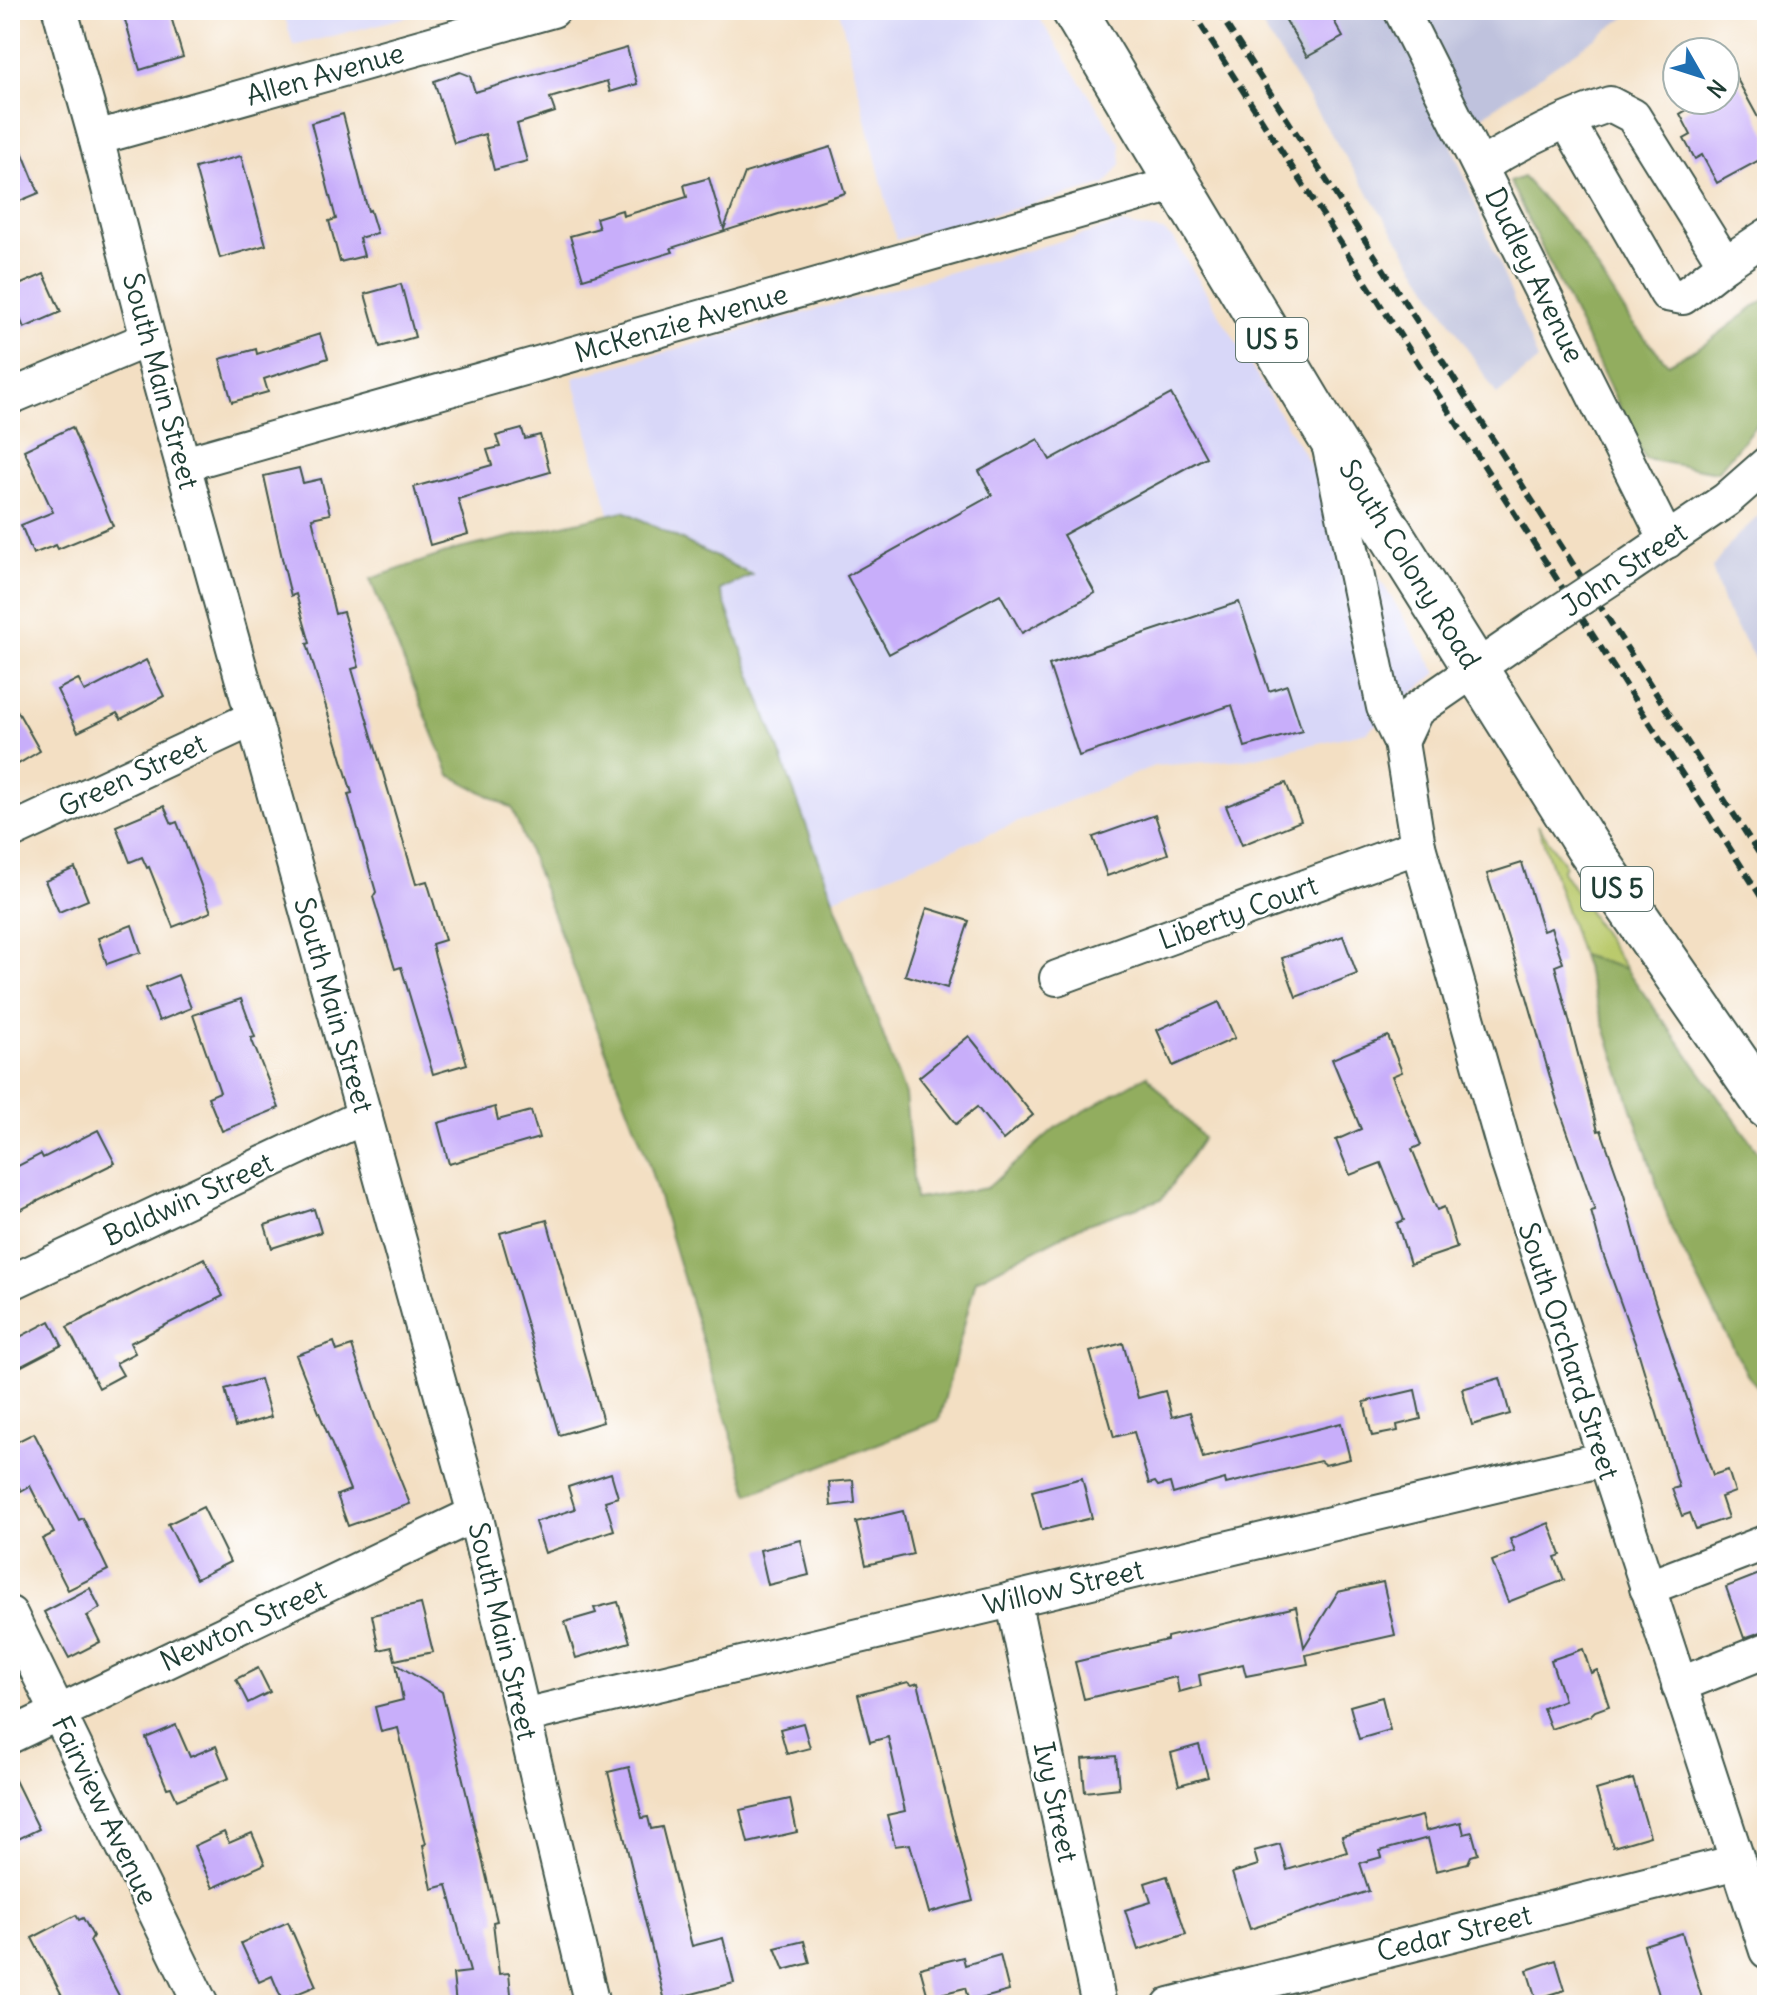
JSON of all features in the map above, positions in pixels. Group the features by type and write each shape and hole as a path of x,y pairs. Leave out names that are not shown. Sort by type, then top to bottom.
{"main road":[{"name":"South Colony Road","path":"1074,10 1325,429 1587,846 1767,1106"}],"street":[{"name":"South Main Street","path":"60,10 148,339 475,1514 592,2005"},
{"name":"Allen Avenue","path":"96,138 553,10"},
{"name":"Dudley Avenue","path":"1401,10 1667,541"},
{"path":"1481,166 1567,121 1610,104 1633,116 1725,264"},
{"path":"1567,121 1667,294 1683,297 1767,236"},
{"name":"McKenzie Avenue","path":"184,464 1178,183"},
{"path":"10,397 148,339"},
{"name":"South Orchard Street","path":"1325,429 1384,707 1401,742 1418,846 1507,1158 1767,1951"},
{"name":"John Street","path":"1475,668 1726,500 1767,464"},
{"path":"1401,742 1416,710 1475,668"},
{"name":"Green Street","path":"10,832 254,718"},
{"name":"Liberty Court","path":"1057,978 1418,846"},
{"name":"Baldwin Street","path":"10,1283 365,1116"},
{"name":"Willow Street","path":"523,1716 1604,1459"},
{"name":"Newton Street","path":"10,1736 475,1514"},
{"path":"1647,1588 1767,1542"},
{"name":"Ivy Street","path":"1013,1599 1099,2005"},
{"name":"Fairview Avenue","path":"10,1614 201,2005"},
{"path":"1679,1685 1767,1650"},
{"name":"Cedar Street","path":"1170,2005 1737,1862"}],"shaded area":[{"path":"283,10 435,10 293,46"},
{"path":"839,10 1034,10 1120,143 1121,164 1105,185 896,240"},
{"path":"1252,10 1636,10 1450,141 1538,360 1497,395"},
{"path":"1121,224 1163,231 1175,241 1437,673 1367,732 1247,759 1154,766 832,899 720,590 751,575 624,511 609,514 573,378"},
{"path":"1767,508 1767,680 1726,610 1712,568 1732,541"}],"green space":[{"path":"1523,177 1576,235 1632,323 1668,364 1705,344 1767,298 1767,412 1717,472 1645,459 1510,182"},
{"path":"624,511 752,575 720,590 905,1095 915,1199 987,1188 1055,1128 1147,1075 1203,1138 1162,1199 1081,1226 976,1280 939,1420 749,1494 646,1155 512,808 450,775 370,579 455,550"},
{"path":"1538,825 1565,865 1562,871 1626,969 1581,955"},
{"path":"1581,955 1626,969 1767,1164 1767,1397 1748,1376 1672,1230"}],"building":[{"path":"122,10 169,10 183,57 140,70"},
{"path":"1280,10 1328,10 1343,37 1307,57"},
{"path":"627,48 637,84 610,92 607,81 550,98 555,112 517,124 527,161 494,170 485,134 454,143 434,81 460,72 470,76 475,92"},
{"path":"1741,86 1767,134 1767,156 1717,183 1702,155 1695,159 1684,139 1691,135 1681,116 1741,116"},
{"path":"343,114 368,211 377,233 359,238 364,256 340,262 329,221 336,219 311,123"},
{"path":"10,122 39,193 10,205"},
{"path":"831,147 845,193 671,248 673,252 583,279 570,236 599,228 596,218 622,210 623,216 687,197 684,185 709,178 724,229 745,173"},
{"path":"241,156 266,245 220,258 195,168"},
{"path":"44,274 61,312 24,328 10,289"},
{"path":"401,284 415,337 380,347 365,294"},
{"path":"320,334 328,358 264,379 268,392 232,402 220,359 256,349 257,354"},
{"path":"1171,394 1206,457 1063,535 1095,593 1022,633 1000,594 889,654 847,576 992,495 979,471 1038,439 1050,460"},
{"path":"72,427 113,526 58,549 56,545 33,554 21,525 53,512 24,450"},
{"path":"522,429 525,439 540,435 550,472 458,499 468,534 430,545 414,487 492,465 487,450 500,447 496,436"},
{"path":"299,468 303,483 321,479 330,514 312,518 335,614 343,612 359,667 352,669 416,884 427,881 445,940 432,944 467,1064 433,1074 401,967 395,969 373,897 376,892 348,794 352,793 307,644 310,643 296,594 291,596 284,567 264,476"},
{"path":"1239,602 1269,691 1287,685 1302,731 1245,747 1232,705 1079,756 1049,665"},
{"path":"146,660 164,696 121,719 117,713 78,732 57,690 78,679 85,692"},
{"path":"10,698 40,751 18,764 10,750"},
{"path":"1286,783 1301,821 1242,845 1226,806"},
{"path":"164,806 172,824 177,822 211,912 173,927 149,867 142,857 130,862 116,826"},
{"path":"1155,815 1168,854 1107,876 1093,837"},
{"path":"1522,863 1543,931 1551,928 1563,963 1555,966 1598,1131 1601,1130 1624,1195 1642,1262 1713,1475 1728,1470 1735,1492 1721,1497 1728,1518 1696,1529 1690,1513 1682,1516 1672,1489 1679,1487 1638,1351 1602,1251 1591,1211 1595,1210 1558,1105 1487,874"},
{"path":"75,868 88,900 59,912 45,881"},
{"path":"927,908 969,921 947,988 905,975"},
{"path":"132,925 141,952 107,964 98,938"},
{"path":"1343,936 1357,974 1296,997 1282,958"},
{"path":"178,975 191,1008 159,1021 146,988"},
{"path":"241,999 255,1037 251,1038 279,1108 222,1131 208,1097 220,1092 193,1015"},
{"path":"1219,1002 1235,1038 1173,1066 1157,1030"},
{"path":"969,1036 1033,1115 1003,1140 977,1107 956,1124 919,1077"},
{"path":"1388,1036 1402,1072 1392,1076 1421,1145 1412,1149 1437,1210 1444,1207 1457,1248 1410,1264 1397,1223 1404,1220 1381,1163 1350,1175 1336,1140 1361,1129 1332,1059"},
{"path":"495,1107 498,1120 531,1111 539,1138 449,1164 438,1123"},
{"path":"98,1130 115,1163 10,1215 10,1170 41,1154 43,1158"},
{"path":"314,1209 321,1232 272,1248 265,1225"},
{"path":"547,1220 603,1422 559,1435 500,1233"},
{"path":"204,1258 223,1296 130,1343 135,1353 116,1363 123,1375 99,1388 67,1327"},
{"path":"50,1321 62,1345 10,1372 10,1342"},
{"path":"334,1342 337,1351 352,1346 375,1417 410,1504 348,1526 337,1495 350,1490 296,1355"},
{"path":"1123,1343 1138,1398 1165,1391 1172,1417 1190,1412 1203,1458 1341,1423 1350,1459 1325,1465 1320,1461 1226,1484 1225,1479 1173,1494 1170,1483 1158,1486 1155,1482 1149,1484 1134,1432 1114,1437 1090,1352"},
{"path":"1500,1378 1510,1414 1472,1425 1462,1389"},
{"path":"260,1379 271,1417 235,1427 225,1389"},
{"path":"1415,1390 1421,1419 1397,1425 1398,1431 1372,1436 1364,1402"},
{"path":"34,1433 79,1520 83,1518 108,1570 68,1590 42,1539 54,1533 30,1486 21,1491 10,1470 10,1445"},
{"path":"611,1473 618,1497 605,1501 614,1530 545,1553 535,1522 575,1509 568,1487"},
{"path":"1082,1478 1092,1518 1042,1530 1032,1491"},
{"path":"853,1480 855,1503 831,1506 829,1482"},
{"path":"203,1507 230,1562 196,1579 168,1524"},
{"path":"903,1511 913,1554 866,1565 856,1522"},
{"path":"1549,1523 1561,1555 1555,1557 1564,1580 1508,1602 1492,1561 1515,1552 1510,1539"},
{"path":"801,1540 809,1575 768,1585 760,1550"},
{"path":"1767,1571 1767,1630 1744,1638 1726,1587"},
{"path":"1383,1582 1395,1635 1306,1655 1308,1664 1246,1676 1243,1664 1199,1675 1201,1686 1179,1692 1176,1677 1084,1699 1075,1662 1296,1607 1304,1647 1338,1592"},
{"path":"90,1588 100,1608 87,1616 100,1642 69,1658 44,1612"},
{"path":"618,1602 630,1642 576,1658 565,1622 596,1613 594,1608"},
{"path":"421,1604 433,1652 395,1660 392,1647 379,1650 372,1615"},
{"path":"1583,1649 1591,1673 1597,1670 1609,1706 1551,1729 1543,1708 1564,1700 1551,1660"},
{"path":"396,1664 442,1692 497,1921 493,1922 499,1974 509,1973 512,2005 456,2005 453,1974 470,1972 447,1885 432,1889 423,1845 426,1844 398,1728 381,1732 375,1707 403,1700"},
{"path":"258,1668 270,1692 248,1703 236,1679"},
{"path":"908,1682 912,1685 918,1683 973,1901 929,1913 910,1844 895,1846 887,1815 905,1811 888,1737 870,1742 858,1695"},
{"path":"1382,1697 1390,1730 1359,1739 1350,1706"},
{"path":"803,1723 810,1748 787,1754 780,1729"},
{"path":"176,1725 190,1757 216,1746 229,1778 177,1800 171,1787 167,1788 146,1738"},
{"path":"1199,1745 1208,1777 1179,1785 1171,1753"},
{"path":"1116,1756 1119,1788 1085,1792 1082,1759"},
{"path":"629,1767 642,1818 648,1817 651,1829 662,1827 692,1946 723,1938 734,1983 665,2001 608,1772"},
{"path":"10,1770 39,1829 10,1843"},
{"path":"1633,1779 1650,1836 1613,1847 1596,1790"},
{"path":"790,1799 797,1832 748,1843 740,1810"},
{"path":"1422,1816 1426,1831 1461,1822 1464,1834 1472,1832 1478,1854 1471,1856 1468,1863 1436,1871 1428,1838 1380,1851 1382,1857 1360,1863 1369,1891 1250,1929 1232,1873 1258,1865 1254,1851 1280,1844 1287,1870 1347,1852 1342,1836"},
{"path":"224,1832 229,1843 252,1833 265,1864 213,1888 194,1846"},
{"path":"1167,1876 1186,1934 1138,1950 1125,1910 1151,1902 1145,1883"},
{"path":"76,1915 79,1920 83,1918 93,1936 90,1941 124,2005 67,2005 32,1938"},
{"path":"288,1922 316,1986 282,2000 272,1976 259,1982 241,1943"},
{"path":"1682,1933 1704,2005 1662,2005 1644,1945"},
{"path":"804,1941 810,1963 784,1970 775,1948"},
{"path":"1000,1955 1009,1991 969,2002 965,1988 928,1997 920,1968 963,1957 965,1965"},
{"path":"1556,1960 1565,1990 1536,1999 1527,1970"}],"railway":[{"path":"1191,10 1767,906"},
{"path":"1217,10 1767,866"}]}
